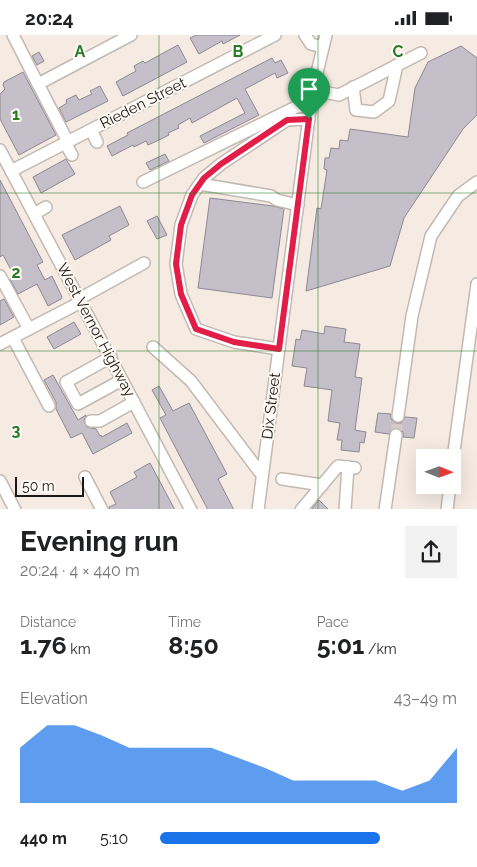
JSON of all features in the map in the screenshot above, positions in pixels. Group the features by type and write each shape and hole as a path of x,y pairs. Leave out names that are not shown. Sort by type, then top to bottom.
{"street":[{"path":"13,35 72,155"},
{"path":"38,84 131,35"},
{"name":"Rieden Street","path":"11,171 275,35"},
{"path":"305,35 311,44 323,47"},
{"name":"Dix Street","path":"258,509 313,90 326,35"},
{"path":"313,90 338,95 421,53"},
{"path":"353,87 356,110 374,112 390,101 397,65"},
{"path":"143,182 296,107 311,106"},
{"path":"279,349 234,342 196,329 181,294 176,264 181,225 192,195 204,178 221,164 287,120 309,119"},
{"path":"91,130 97,142"},
{"name":"West Vernor Highway","path":"0,150 191,509"},
{"path":"398,415 412,316 431,236 458,195 477,182"},
{"path":"200,184 271,196 277,201 298,205"},
{"path":"34,214 46,207"},
{"path":"0,344 144,263"},
{"path":"0,276 29,329"},
{"path":"454,449 477,284"},
{"path":"13,338 49,406"},
{"path":"153,347 191,381 262,475"},
{"path":"110,357 66,382 78,404 122,380"},
{"path":"92,421 100,421 134,402"},
{"path":"385,509 396,435"},
{"path":"301,509 338,465 351,467 345,509"},
{"path":"85,477 102,509"},
{"path":"282,479 322,485"},
{"path":"0,481 15,509"},
{"path":"447,509 449,494"}],"building":[{"path":"196,35 240,35 223,44 222,41 199,54 190,38"},
{"path":"178,45 187,62 123,96 116,82 136,71 134,66 143,61 145,63"},
{"path":"461,46 477,58 477,115 463,129 404,218 390,266 306,291 317,208 321,209 327,170 324,169 325,158 329,158 331,148 339,149 340,140 348,141 350,129 408,137 415,88 428,62"},
{"path":"39,52 44,61 37,65 32,56"},
{"path":"272,58 275,63 281,60 288,73 277,78 275,73 245,89 259,115 204,143 200,136 245,113 237,98 192,123 190,118 178,125 179,128 159,140 148,145 146,141 134,147 133,145 112,156 107,146 128,135 127,133"},
{"path":"23,72 56,135 19,155 0,119 0,94 5,89 4,82"},
{"path":"100,86 108,101 66,122 59,108 67,103 66,100 76,95 79,100 92,94 90,91"},
{"path":"165,154 169,161 150,170 146,163"},
{"path":"66,159 75,174 41,193 33,177"},
{"path":"0,180 43,262 37,265 45,280 52,276 62,297 48,306 37,284 18,294 10,279 15,277 3,255 0,257"},
{"path":"210,198 284,209 272,298 198,288"},
{"path":"120,206 129,225 109,236 111,240 75,260 62,235"},
{"path":"157,216 167,235 157,239 147,221"},
{"path":"4,299 14,317 0,325 0,301"},
{"path":"74,322 81,334 54,349 47,337"},
{"path":"325,326 346,329 344,342 360,344 355,377 362,378 355,430 366,432 364,443 360,442 359,452 341,450 342,440 337,440 340,423 328,421 332,390 304,386 307,368 292,366 296,339 300,340 302,330 324,334"},
{"path":"53,375 78,420 86,415 84,421 87,427 96,429 102,437 127,423 132,433 93,454 82,433 71,438 56,409 56,402 44,380"},
{"path":"159,386 173,411 189,403 227,474 218,479 233,509 207,509 160,418 166,415 152,390"},
{"path":"378,413 391,414 391,419 396,423 401,423 405,417 417,418 414,438 403,437 403,432 398,428 393,428 389,434 375,432"},
{"path":"150,463 174,509 109,509 109,507 116,504 110,492 137,477 134,472"},
{"path":"319,500 328,509 312,509"}],"tunnel":[{"path":"396,435 398,416"}],"route":[{"path":"309,119 279,349 234,342 196,329 181,294 176,264 181,225 192,195 204,178 221,164 287,120 309,119"}]}
